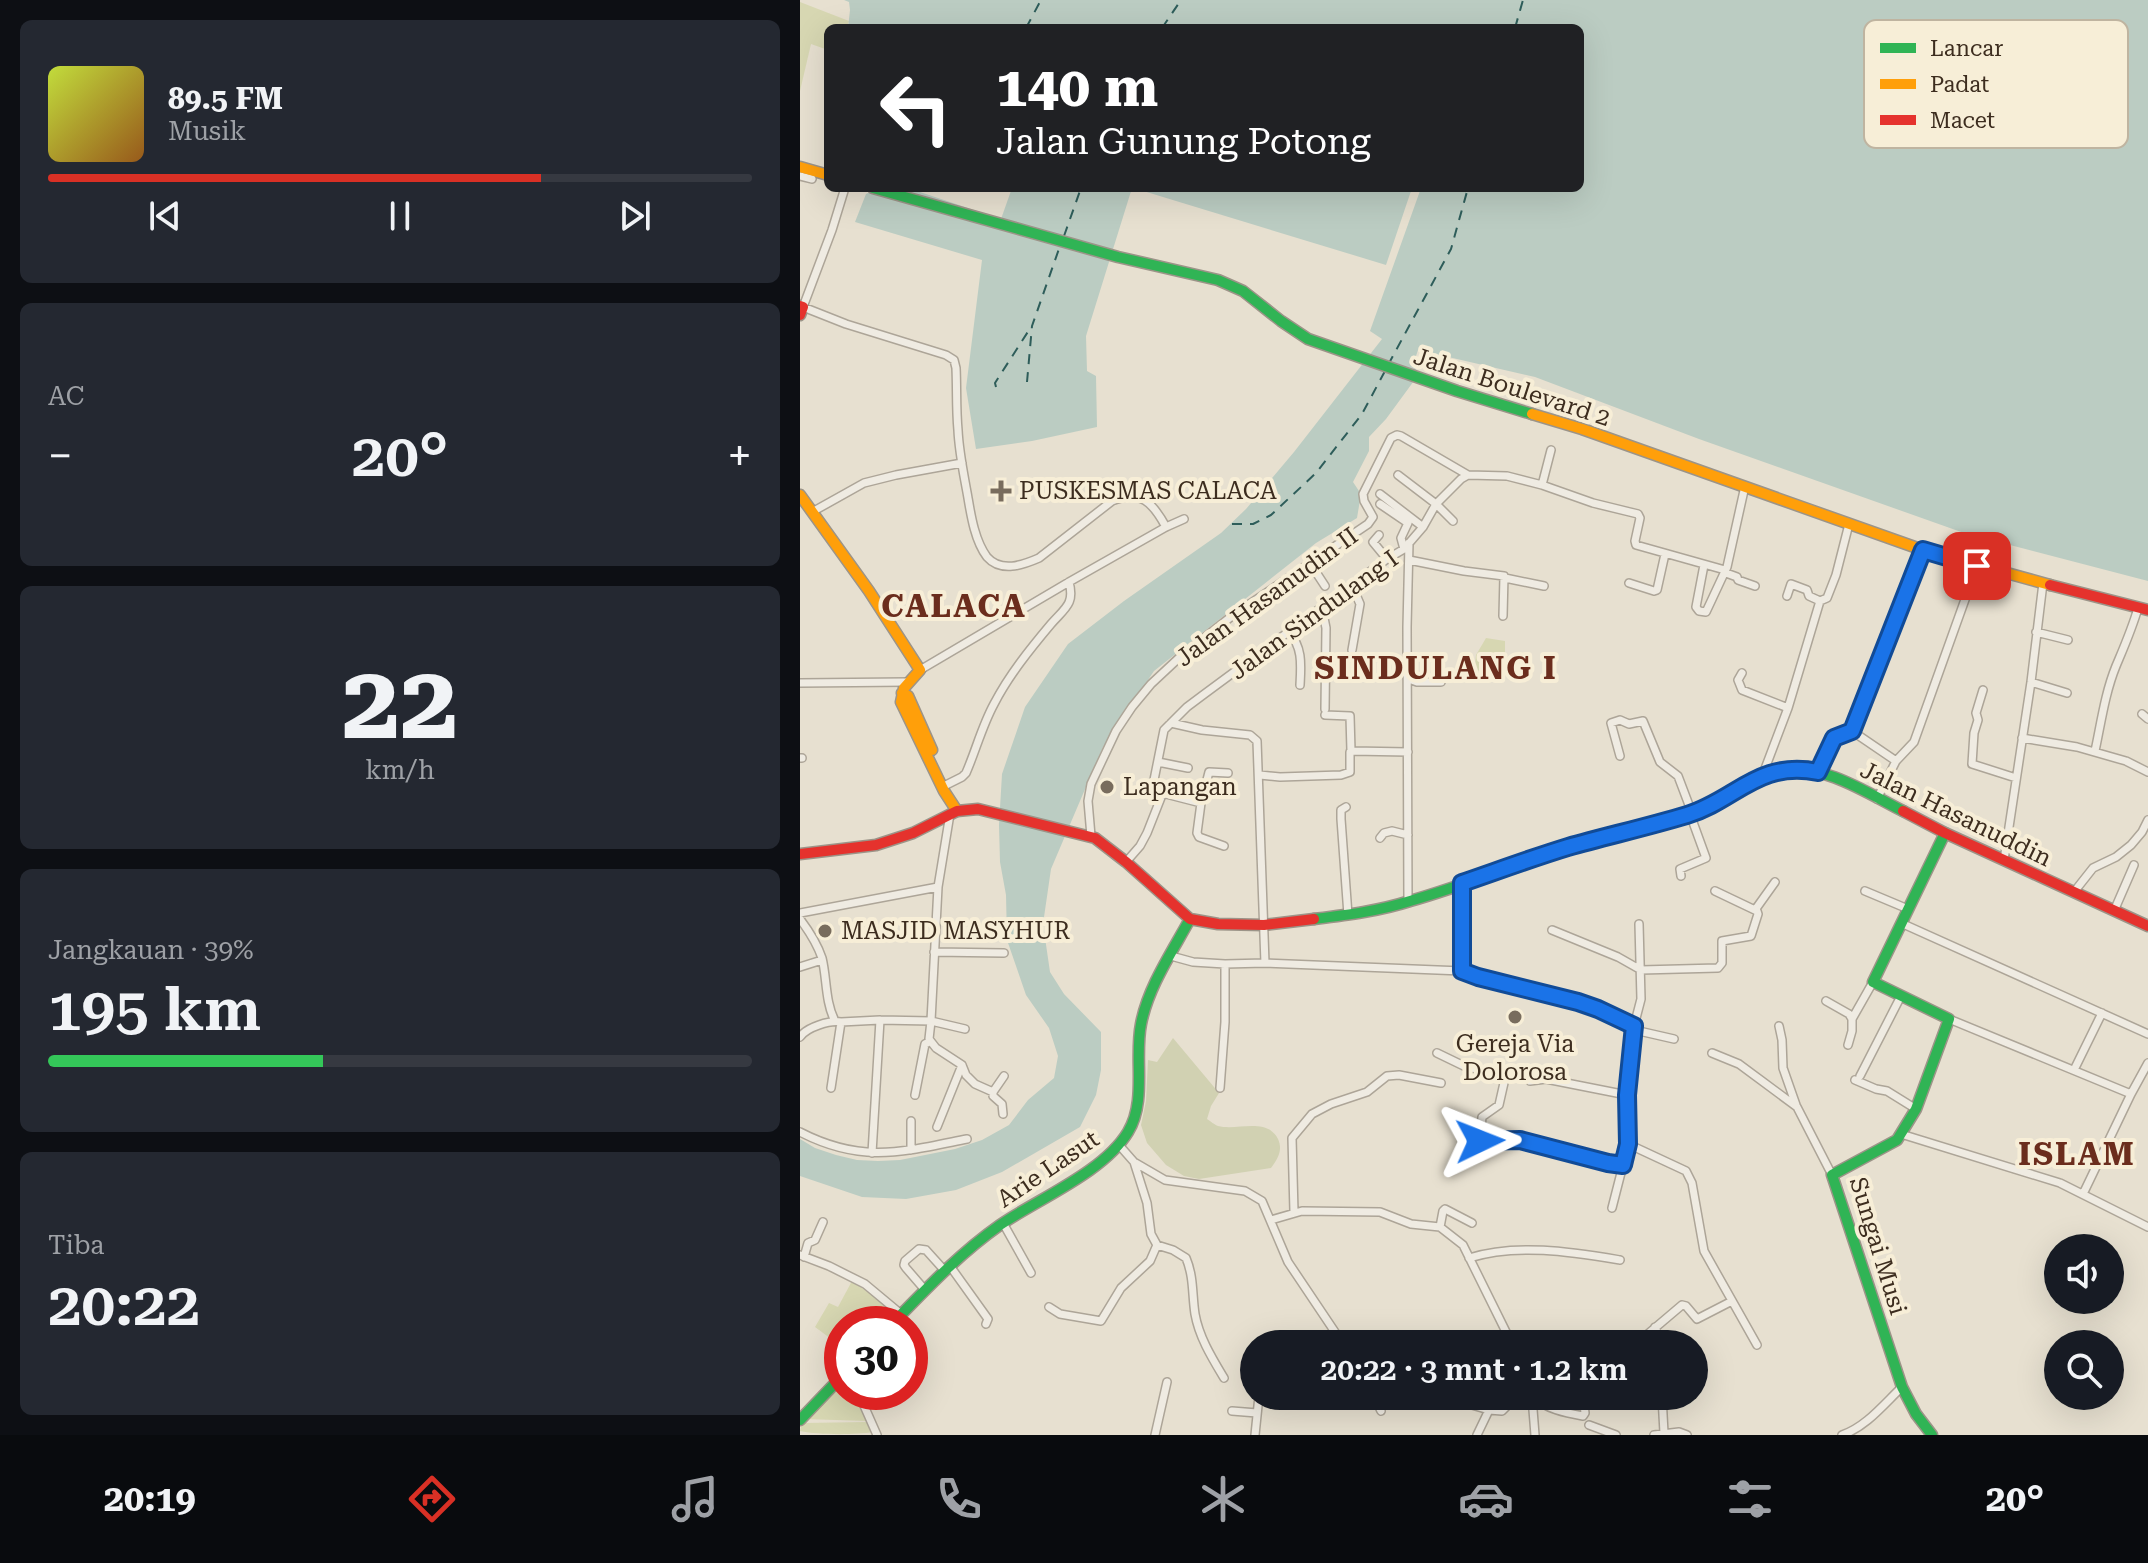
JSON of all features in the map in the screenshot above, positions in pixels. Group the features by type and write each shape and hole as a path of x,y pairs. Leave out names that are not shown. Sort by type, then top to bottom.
{"main road":[{"path":"800,167 824,174"},
{"name":"Jalan Boulevard 2","path":"887,192 1118,257 1209,277 1243,291 1308,339 1398,372 1582,429 1923,550 2143,609"},
{"path":"800,495 869,591 920,670 904,688 944,787 963,811"},
{"name":"Jalan Hasanuddin","path":"1190,919 1218,924 1264,925 1348,915 1408,902 1567,848 1691,814 1762,776 1785,769 1818,772 1843,781 1945,833 2148,926"},
{"path":"800,854 876,845 963,811 1091,836 1126,862 1190,919"},
{"path":"1945,833 1873,982 1949,1019"},
{"name":"Arie Lasut","path":"909,1306 947,1269 1003,1223 1091,1167 1119,1145 1135,1116 1137,1049 1145,1009 1190,919"},
{"name":"Sungai Musi","path":"1932,1435 1916,1414 1902,1387 1832,1175 1891,1144 1901,1134 1916,1109 1949,1019"},
{"path":"800,1420 824,1395"}],"street":[{"path":"800,176 812,179"},
{"path":"844,192 829,241 801,310 946,355 956,363 957,429 962,463 972,517 988,557 1009,567 1039,558 1112,501 1122,497 1134,496 1152,504 1166,527"},
{"name":"Jalan Hasanudin II","path":"1091,836 1088,801 1091,784 1116,731 1132,707 1181,656 1232,616 1371,521 1372,513 1363,499 1391,438 1397,435 1468,475"},
{"path":"1542,485 1551,450"},
{"path":"812,512 864,483 962,463"},
{"path":"1398,475 1453,521"},
{"path":"1468,475 1507,476 1639,514 1636,545 1726,569"},
{"name":"Jalan Sindulang I","path":"1171,723 1195,701 1407,546 1436,504 1468,475"},
{"path":"1704,565 1696,609 1706,612 1726,569 1745,486"},
{"path":"1380,494 1423,527"},
{"path":"1380,504 1408,523 1401,538 1407,546 1409,560 1408,902"},
{"path":"920,670 1069,582 1181,521"},
{"path":"1787,596 1791,584 1794,584 1820,601 1827,598 1849,524"},
{"path":"1379,535 1373,542 1387,559"},
{"path":"1818,772 1834,738 1852,731 1923,550"},
{"path":"1629,583 1657,590 1665,554"},
{"path":"1409,560 1502,575 1544,586"},
{"path":"1310,563 1325,586"},
{"path":"1877,799 1896,761 1914,742 1977,566"},
{"path":"1726,569 1726,573 1755,586"},
{"path":"1503,616 1505,578"},
{"path":"944,787 966,773 983,727 1004,687 1067,606 1072,594 1069,582"},
{"path":"2004,860 2043,583"},
{"path":"1348,587 1360,604 1352,650"},
{"path":"1762,776 1788,708 1820,601"},
{"path":"2095,751 2116,667 2143,609"},
{"path":"1260,775 1280,777 1349,773 1350,716 1325,712 1326,628 1318,610"},
{"path":"1289,632 1299,645 1300,685"},
{"path":"2036,632 2068,640"},
{"path":"1742,673 1738,680 1742,690 1788,708"},
{"path":"1409,679 1441,682"},
{"path":"2031,682 2067,693"},
{"path":"800,683 904,688"},
{"path":"1983,690 1976,713 1978,720 1972,764 2016,778"},
{"path":"1620,756 1611,723 1620,720 1629,724 1643,721 1656,756 1678,776 1706,858 1680,869 1681,876"},
{"path":"1153,785 1164,730 1171,723 1253,736 1257,741 1265,963"},
{"path":"1852,731 1896,761"},
{"path":"2022,738 2095,751 2148,772"},
{"path":"1351,751 1408,752"},
{"path":"1158,762 1188,768"},
{"path":"1224,846 1198,836 1201,803 1209,772 1228,773"},
{"path":"1126,862 1147,833 1162,795 1201,803"},
{"path":"1346,807 1341,810 1341,819 1348,915"},
{"path":"915,1095 925,1044 929,1042 938,887 963,811"},
{"path":"2074,892 2093,868 2116,857 2131,845 2148,820"},
{"path":"1380,838 1392,831 1408,835"},
{"path":"2114,911 2134,865"},
{"path":"1755,910 1775,882"},
{"path":"1462,883 1462,971"},
{"path":"831,1088 838,1022 830,1008 822,960 800,916 938,887"},
{"path":"1552,930 1618,957 1641,970 1718,968 1722,963 1722,941 1751,936 1758,914 1715,891"},
{"path":"1865,891 1908,909"},
{"path":"1901,923 2148,1034"},
{"path":"1612,1208 1628,1144 1627,1095 1634,1026 1639,1010 1641,970 1639,924"},
{"path":"934,952 1004,953"},
{"path":"1171,956 1193,962 1225,964 1462,971 1584,1004 1639,1031 1674,1039"},
{"path":"800,967 822,960"},
{"path":"1220,1088 1225,964"},
{"path":"1848,1045 1852,1019 1873,982"},
{"path":"1901,996 1858,1078 1916,1109"},
{"path":"1826,1001 1849,1014 1852,1019"},
{"path":"2074,1070 2102,1013"},
{"path":"1949,1019 2131,1094"},
{"path":"872,1153 880,1020"},
{"path":"800,1037 809,1029 838,1022 931,1021 965,1029"},
{"path":"1779,1026 1783,1068 1797,1107 1832,1175"},
{"path":"929,1042 962,1065 975,1084 993,1092"},
{"path":"1437,1053 1466,1067 1506,1074 1499,1105 1482,1117 1482,1142 1520,1140 1623,1165"},
{"path":"1712,1053 1739,1064 1797,1107"},
{"path":"2083,1194 2148,1063"},
{"path":"937,1127 962,1065"},
{"path":"1294,1212 1292,1138 1312,1114 1367,1092 1387,1076 1399,1075 1441,1083"},
{"path":"993,1092 1004,1076"},
{"path":"1530,1081 1546,1079 1627,1095"},
{"path":"993,1092 1002,1104 1003,1114"},
{"path":"911,1121 911,1150"},
{"path":"800,1132 841,1149 872,1153 911,1150 967,1139"},
{"path":"1901,1134 2060,1183 2148,1227"},
{"path":"1628,1144 1688,1173 1704,1251 1757,1345"},
{"path":"1119,1145 1134,1162 1165,1180 1245,1191 1262,1201 1288,1262 1334,1330"},
{"path":"1134,1162 1147,1203 1151,1234 1157,1245 1186,1258 1193,1281 1196,1318 1203,1340 1224,1378"},
{"path":"1440,1227 1445,1209 1472,1223"},
{"path":"1271,1220 1294,1212 1380,1212 1411,1224 1440,1227 1463,1245 1505,1330"},
{"path":"823,1222 815,1240 808,1243 802,1256 857,1280 891,1306"},
{"path":"1003,1223 1031,1273"},
{"path":"1049,1307 1060,1314 1101,1321 1121,1288 1150,1261 1157,1245"},
{"path":"925,1290 904,1265 919,1249 926,1250 947,1269 988,1319 986,1324"},
{"path":"1469,1258 1501,1251 1529,1250 1620,1260"},
{"path":"1652,1330 1682,1305 1697,1319 1732,1301"},
{"path":"1155,1435 1167,1382"},
{"path":"1842,1435 1852,1432 1866,1421 1902,1387"},
{"path":"866,1410 877,1435"},
{"path":"1255,1435 1257,1410"},
{"path":"1477,1435 1489,1410 1503,1410"},
{"path":"1532,1410 1535,1435"},
{"path":"1559,1410 1584,1415"},
{"path":"1584,1410 1590,1435"},
{"path":"1663,1410 1664,1433"},
{"path":"1232,1411 1257,1413"},
{"path":"1589,1425 1616,1435"},
{"path":"1654,1435 1679,1432 1687,1435"}],"green space":[{"path":"800,2 849,21 848,24 824,24 824,49 811,44 800,91"},
{"path":"1486,638 1505,641 1505,662 1474,672 1476,655"},
{"path":"1173,1038 1219,1093 1207,1119 1218,1126 1259,1127 1273,1132 1280,1151 1271,1168 1199,1179 1184,1176 1166,1165 1147,1143 1141,1125 1146,1101 1148,1060 1157,1062"},
{"path":"852,1281 888,1306 839,1306"},
{"path":"824,1312 824,1334 815,1327"},
{"path":"824,1399 824,1410 861,1410 867,1421 804,1419"},
{"path":"867,1422 874,1432 837,1434 800,1431 802,1423"}],"shaded area":[{"path":"844,0 2148,0 2148,581 1964,533 1535,377 1418,350 1413,365 1419,374 1369,437 1369,451 1353,482 1361,494 1357,518 1316,543 1154,671 1103,747 1051,869 1043,924 1050,972 1064,994 1101,1032 1101,1070 1096,1095 1080,1127 1002,1172 956,1190 906,1199 862,1197 800,1176 800,1139 815,1148 857,1160 900,1160 955,1149 982,1140 1009,1125 1028,1100 1054,1078 1058,1056 1049,1028 1026,995 1007,940 1006,895 1000,862 1002,774 1025,707 1068,644 1221,533 1246,509 1382,339 1370,331 1420,192 1584,192 1584,24 848,24 849,2"},
{"path":"920,192 1001,219 1011,192 1131,192 1086,336 1087,371 1096,376 1097,427 976,449 966,388 982,260 855,222 866,194"},
{"path":"1147,192 1411,192 1386,265"}],"ferry route":[{"path":"1028,24 1041,0"},
{"path":"1165,24 1181,0"},
{"path":"1516,24 1523,0"},
{"path":"1064,236 1080,192"},
{"path":"1388,365 1451,249 1467,192"},
{"path":"1027,382 1032,326 1060,246"},
{"path":"996,387 995,383 1031,327"},
{"path":"1232,524 1253,524 1271,515 1316,473 1362,414 1385,371"}],"traffic: fast":[{"path":"887,192 1118,257 1218,280 1243,291 1308,339 1532,414"},
{"path":"1314,919 1398,904 1566,848 1675,819 1702,809 1759,776 1783,769 1815,771 1830,776 1903,811"},
{"path":"1932,1435 1916,1414 1902,1387 1832,1175 1897,1140 1916,1109 1949,1019 1873,982 1945,833"},
{"path":"910,1306 971,1247 1000,1225 1087,1172 1103,1160 1128,1132 1134,1120 1139,1093 1139,1037 1144,1010 1161,970 1190,919"},
{"path":"800,1420 824,1395"}],"traffic: slow":[{"path":"800,167 824,174"},
{"path":"1532,414 1923,550 2050,585"},
{"path":"800,495 869,591 920,670 904,688 901,702 944,791 957,811"},
{"path":"902,693 908,696 932,750"}],"traffic: jam":[{"path":"800,306 803,307 800,315"},
{"path":"2050,585 2148,610"},
{"path":"800,854 876,845 913,833 957,811 978,809 1095,838 1190,919 1218,924 1264,925 1314,919"},
{"path":"1903,811 2148,926"}],"place":[{"name":"PUSKESMAS CALACA","path":"1001,491"},
{"name":"Lapangan","path":"1107,787"},
{"name":"MASJID MASYHUR","path":"825,931"},
{"name":"Gereja Via Dolorosa","path":"1515,1017"}],"district":[{"name":"CALACA","path":"954,606"},
{"name":"SINDULANG I","path":"1436,668"},
{"name":"ISLAM","path":"2077,1154"}],"route":[{"path":"1480,1141 1520,1140 1623,1165 1628,1144 1627,1095 1634,1026 1584,1004 1462,971 1462,883 1567,848 1690,814 1774,771 1793,769 1818,772 1834,738 1852,731 1923,550 1977,566"}]}
